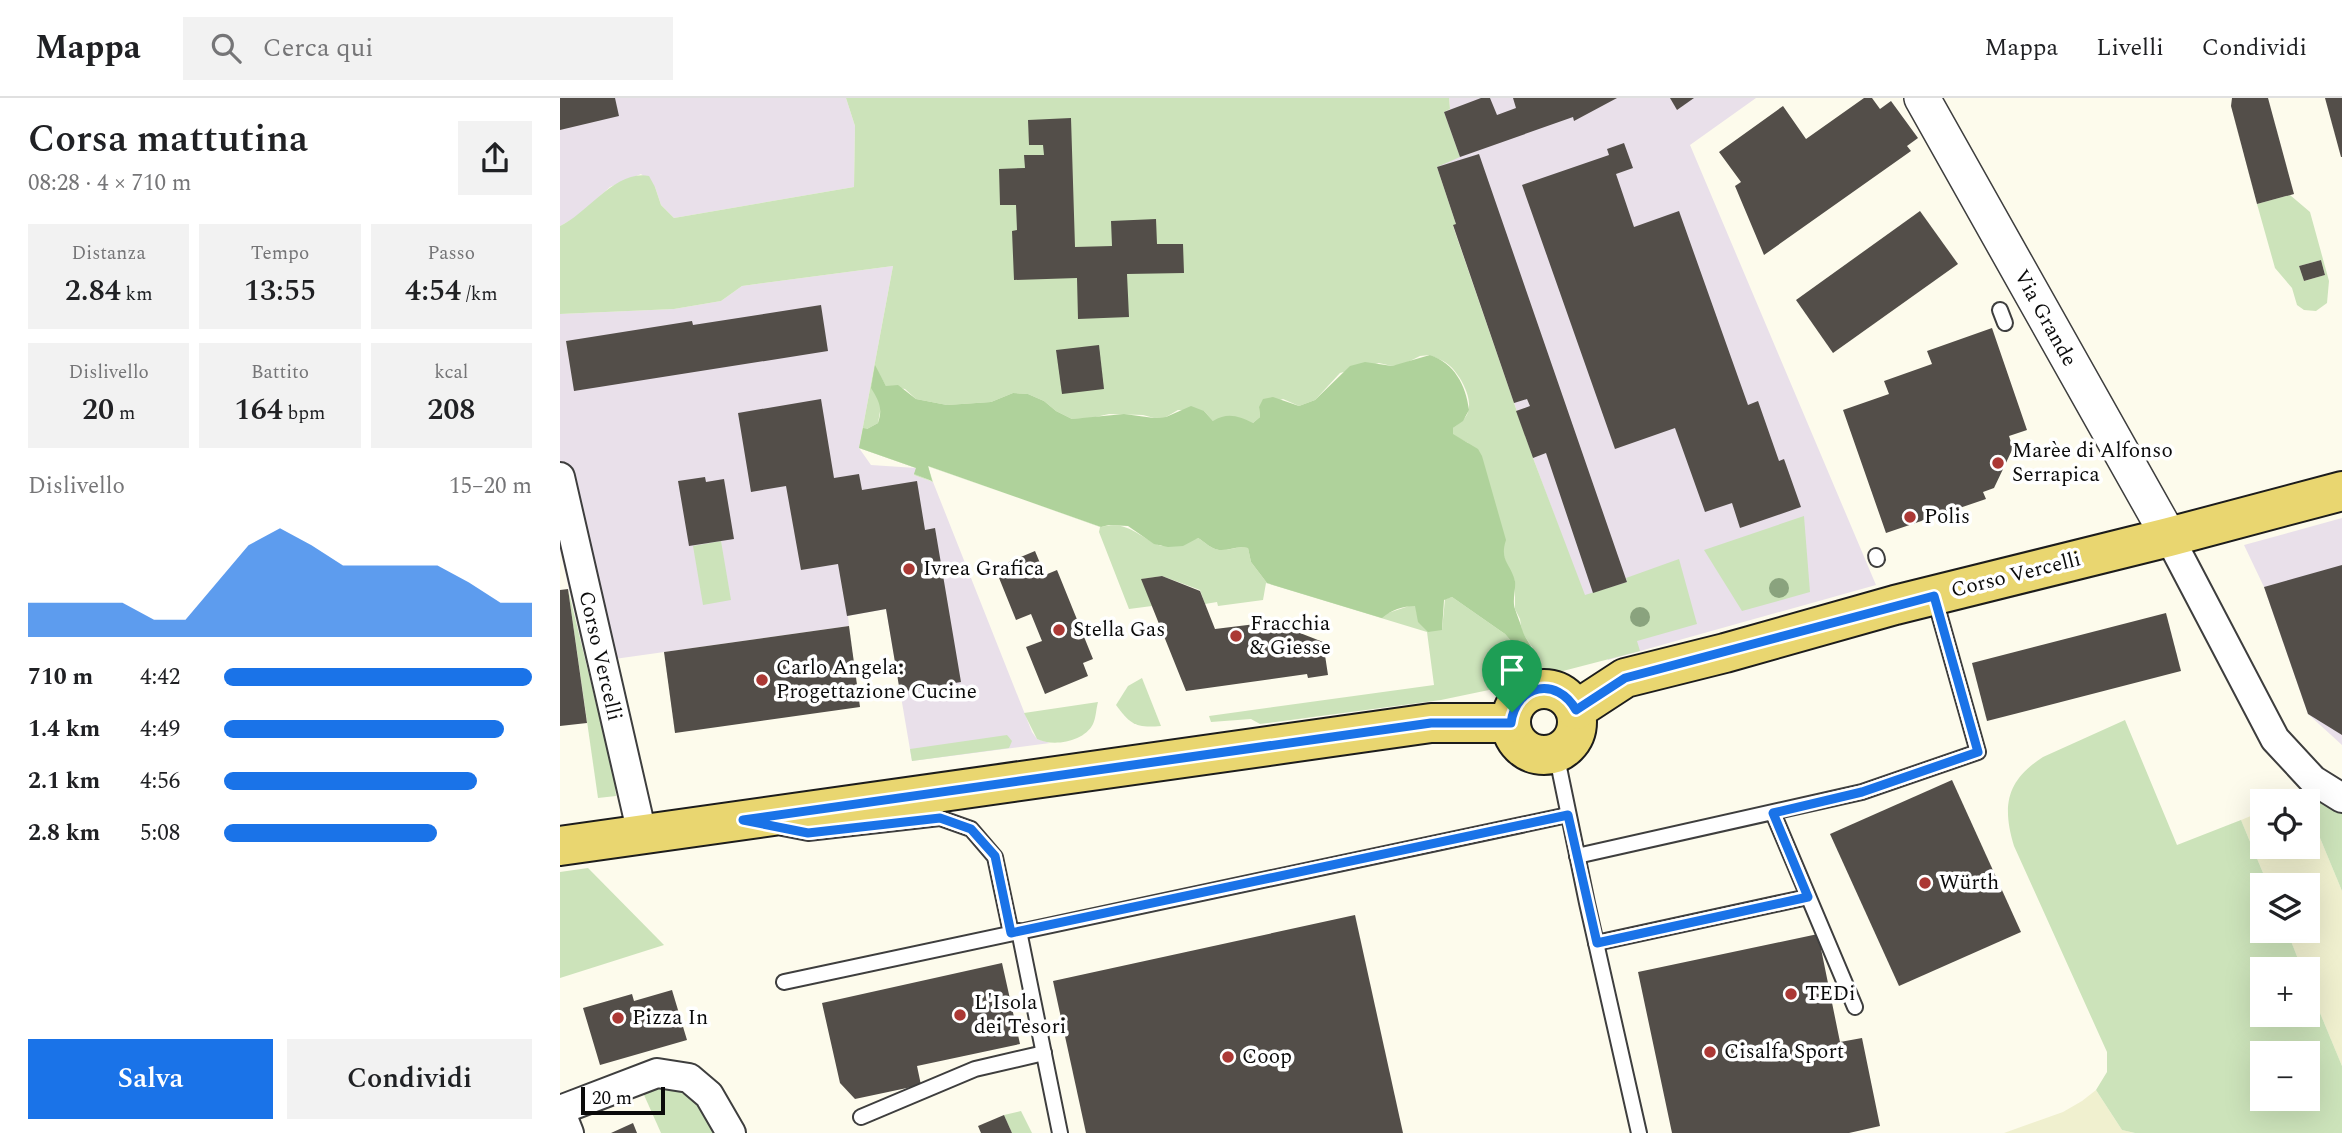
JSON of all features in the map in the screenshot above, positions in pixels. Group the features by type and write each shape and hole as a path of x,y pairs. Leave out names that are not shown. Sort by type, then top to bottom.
{"main road":[{"name":"Corso Vercelli","path":"1576,710 1625,678 2342,491"},
{"path":"1534,690 1555,690 1563,694 1576,710 1578,723 1574,736 1567,746 1556,752 1544,755 1531,752 1521,746 1513,735 1512,712 1517,702 1534,690"},
{"path":"560,846 1431,723 1511,723"}],"street":[{"name":"Via Grande","path":"1922,98 2169,537"},
{"name":"Corso Vercelli","path":"560,477 642,834"},
{"path":"2169,537 2275,739 2314,780 2342,798"},
{"path":"569,1133 560,1110 657,1073 689,1078 709,1095 731,1133"}],"lane":[{"path":"1577,856 1862,792 1978,752 1934,596"},
{"path":"1556,752 1639,1133"},
{"path":"1773,813 1855,1007"},
{"path":"784,982 1568,815"},
{"path":"743,820 808,833 940,818 971,829 995,856 1044,1053 1060,1133"},
{"path":"1597,943 1808,897"},
{"path":"861,1117 975,1069 1044,1053"}],"shaded area":[{"path":"560,98 846,98 855,126 854,187 674,218 661,205 655,187 641,174 610,187 578,216 560,226"},
{"path":"1449,98 1756,98 1690,145 1876,585 1608,660 1533,458 1453,225 1456,224 1437,167 1444,112 1450,109"},
{"path":"893,266 859,448 871,465 916,468 914,475 933,482 1032,732 1037,739 1050,743 912,761 886,609 848,616 849,626 586,663 560,550 560,314 674,309 721,301 742,286"},
{"path":"2342,518 2342,745 2308,714 2264,587 2244,545"}],"green space":[{"path":"846,98 1449,98 1450,109 1444,112 1460,157 1437,167 1456,224 1453,226 1533,458 1585,595 1627,582 1626,578 1679,559 1697,624 1637,641 1640,651 1527,682 1441,700 1260,724 1251,719 1211,722 1209,716 1434,685 1427,632 1266,583 1263,600 1218,606 1217,602 1205,604 1200,590 1162,576 1142,579 1152,606 1129,609 1099,532 1100,527 1014,496 1101,527 1110,525 1126,528 1161,546 1198,538 1219,550 1248,548 1251,562 1267,583 1388,613 1416,606 1417,614 1442,630 1445,599 1452,597 1505,634 1524,656 1534,650 1522,632 1515,609 1515,581 1507,566 1468,443 1453,435 1453,428 1468,412 1469,400 1458,375 1446,363 1430,355 1420,356 1404,364 1392,366 1379,363 1340,373 1315,400 1299,406 1283,399 1259,407 1260,417 1253,423 1213,421 1204,411 1178,410 1166,417 1109,414 1072,419 1044,401 1028,394 1013,393 991,402 947,405 916,399 905,389 886,386 875,367 881,406 878,423 867,429 860,448 917,468 915,474 931,481 928,466 933,482 914,475 916,468 859,448 893,266 742,286 721,301 674,309 560,314 560,226 613,186 625,179 649,176 661,205 674,218 854,187 855,126"},
{"path":"2290,195 2310,212 2329,281 2327,303 2316,311 2304,310 2297,305 2292,288 2275,268 2257,204","holes":["2321,260 2325,275 2304,281 2299,266"]},
{"path":"1430,355 1452,369 1465,392 1469,410 1463,421 1453,428 1453,434 1478,449 1482,456 1506,540 1505,558 1515,581 1515,609 1534,658 1524,656 1505,634 1452,597 1444,600 1442,630 1428,632 1418,622 1415,606 1397,609 1382,618 1267,583 1251,562 1248,548 1219,550 1198,538 1183,546 1154,544 1128,526 1101,527 928,466 932,481 914,474 916,468 859,448 863,428 867,429 878,423 880,413 871,388 875,365 886,386 898,385 916,399 947,405 991,402 1013,393 1028,394 1044,401 1072,419 1124,414 1166,417 1191,406 1204,411 1213,421 1233,416 1253,423 1260,417 1259,407 1263,399 1273,397 1299,406 1315,400 1350,366 1365,362 1392,366"},
{"path":"1804,516 1810,592 1742,611 1704,550"},
{"path":"721,541 731,600 703,605 693,546"},
{"path":"568,589 614,777 616,796 598,798"},
{"path":"1142,678 1161,726 1135,724 1116,705 1128,686"},
{"path":"1098,702 1094,722 1089,730 1076,739 1059,743 1037,739 1024,713"},
{"path":"2125,720 2177,845 2241,820 2250,842 2250,859 2257,859 2263,873 2250,873 2250,943 2292,943 2297,957 2250,957 2250,1027 2320,1027 2320,1013 2342,1066 2342,1133 2135,1133 2122,1130 2096,1090 2107,1072 2107,1052 2010,832 2010,796 2021,775 2043,757"},
{"path":"1007,735 1012,741 1009,748 912,761 910,749"},
{"path":"2320,799 2342,812 2342,891 2320,838"},
{"path":"2250,816 2250,842 2241,820"},
{"path":"2320,838 2342,891 2342,1066 2320,1013 2320,957 2297,957 2292,943 2320,943 2320,873 2263,873 2257,859 2320,859"},
{"path":"588,868 664,945 560,978 560,872"},
{"path":"646,1083 690,1091 720,1133 661,1133 640,1086"},
{"path":"2096,1090 2122,1130 2135,1133 2004,1133 2063,1112"},
{"path":"1021,1111 1032,1133 1012,1133 1004,1115"}],"building":[{"path":"560,98 615,98 619,116 560,130"},
{"path":"1481,98 1490,98 1497,115 1516,108 1513,98 1617,98 1574,121 1573,117 1460,157 1444,112"},
{"path":"1670,98 1694,98 1677,110"},
{"path":"1864,98 1872,98 1880,109 1891,101 1918,138 1907,146 1911,151 1764,255 1735,186 1741,182 1719,152 1783,106 1806,139"},
{"path":"2232,98 2268,98 2294,194 2257,204 2231,106"},
{"path":"2325,98 2342,98 2342,157 2341,157"},
{"path":"1071,118 1075,247 1112,246 1111,221 1156,219 1157,244 1183,244 1184,273 1127,274 1129,317 1078,319 1077,278 1014,280 1012,231 1017,230 1016,205 1000,205 999,169 1025,168 1024,155 1044,155 1043,145 1029,145 1028,120"},
{"path":"1624,143 1633,168 1616,174 1634,227 1679,211 1748,405 1758,401 1779,461 1784,459 1801,507 1740,528 1732,503 1705,512 1675,428 1615,449 1522,185 1609,155 1607,149"},
{"path":"1479,154 1627,582 1593,593 1546,453 1533,458 1516,411 1530,406 1527,399 1514,403 1453,225 1456,224 1437,167"},
{"path":"1920,211 1958,264 1833,353 1796,300"},
{"path":"2321,260 2325,275 2304,281 2299,266"},
{"path":"821,305 828,351 574,391 566,341 692,321 693,325"},
{"path":"1992,328 2027,430 2009,436 2013,448 1994,488 1983,492 1986,499 1886,533 1843,410 1889,394 1884,381 1932,364 1927,351"},
{"path":"1099,345 1104,389 1062,394 1056,350"},
{"path":"821,399 834,478 859,474 862,490 917,481 925,530 935,528 961,682 900,692 886,609 847,616 838,564 801,570 786,486 751,492 738,413"},
{"path":"705,477 706,482 724,479 734,539 689,546 678,481"},
{"name":"Stella Gas","path":"1035,551 1045,575 1057,570 1093,659 1083,663 1088,676 1045,694 1026,647 1042,641 1031,614 1016,620 995,568"},
{"path":"2342,565 2342,735 2308,714 2264,587"},
{"name":"Fracchia & Giesse","path":"1162,576 1200,591 1215,629 1272,622 1323,642 1328,675 1308,678 1307,674 1186,691 1141,579"},
{"path":"568,589 587,723 560,726 560,590"},
{"path":"2166,613 2181,671 1987,721 1972,663"},
{"name":"Carlo Angela: Progettazione Cucine","path":"849,626 860,707 675,733 664,652"},
{"name":"Würth","path":"1952,780 2021,932 1899,986 1830,834"},
{"name":"Coop","path":"1355,915 1403,1133 1086,1133 1053,981"},
{"path":"1818,934 1840,1042 1862,1038 1880,1126 1849,1133 1672,1133 1638,972"},
{"path":"1002,963 1020,1044 917,1066 921,1085 855,1099 840,1083 822,1003"},
{"path":"672,990 687,1040 600,1065 583,1008 632,994 634,1001"},
{"path":"1004,1115 1012,1133 981,1133 978,1126"},
{"path":"633,1123 637,1133 611,1133"}],"place":[{"name":"Marèe di Alfonso Serrapica","path":"1998,463"},
{"name":"Polis","path":"1910,517"},
{"name":"Ivrea Grafica","path":"909,569"},
{"name":"Stella Gas","path":"1059,630"},
{"name":"Fracchia & Giesse","path":"1236,636"},
{"name":"Carlo Angela: Progettazione Cucine","path":"762,680"},
{"name":"Würth","path":"1925,883"},
{"name":"TEDi","path":"1791,994"},
{"name":"L'Isola dei Tesori","path":"960,1015"},
{"name":"Pizza In","path":"618,1018"},
{"name":"Cisalfa Sport","path":"1710,1052"},
{"name":"Coop","path":"1228,1057"}],"route":[{"path":"1934,596 1978,752 1862,792 1773,813 1808,897 1597,943 1568,815 1011,933 995,856 971,829 940,818 808,833 743,820 1431,723 1511,723 1512,712 1524,695 1534,690 1555,690 1563,694 1576,710 1625,678 1934,596"}]}
